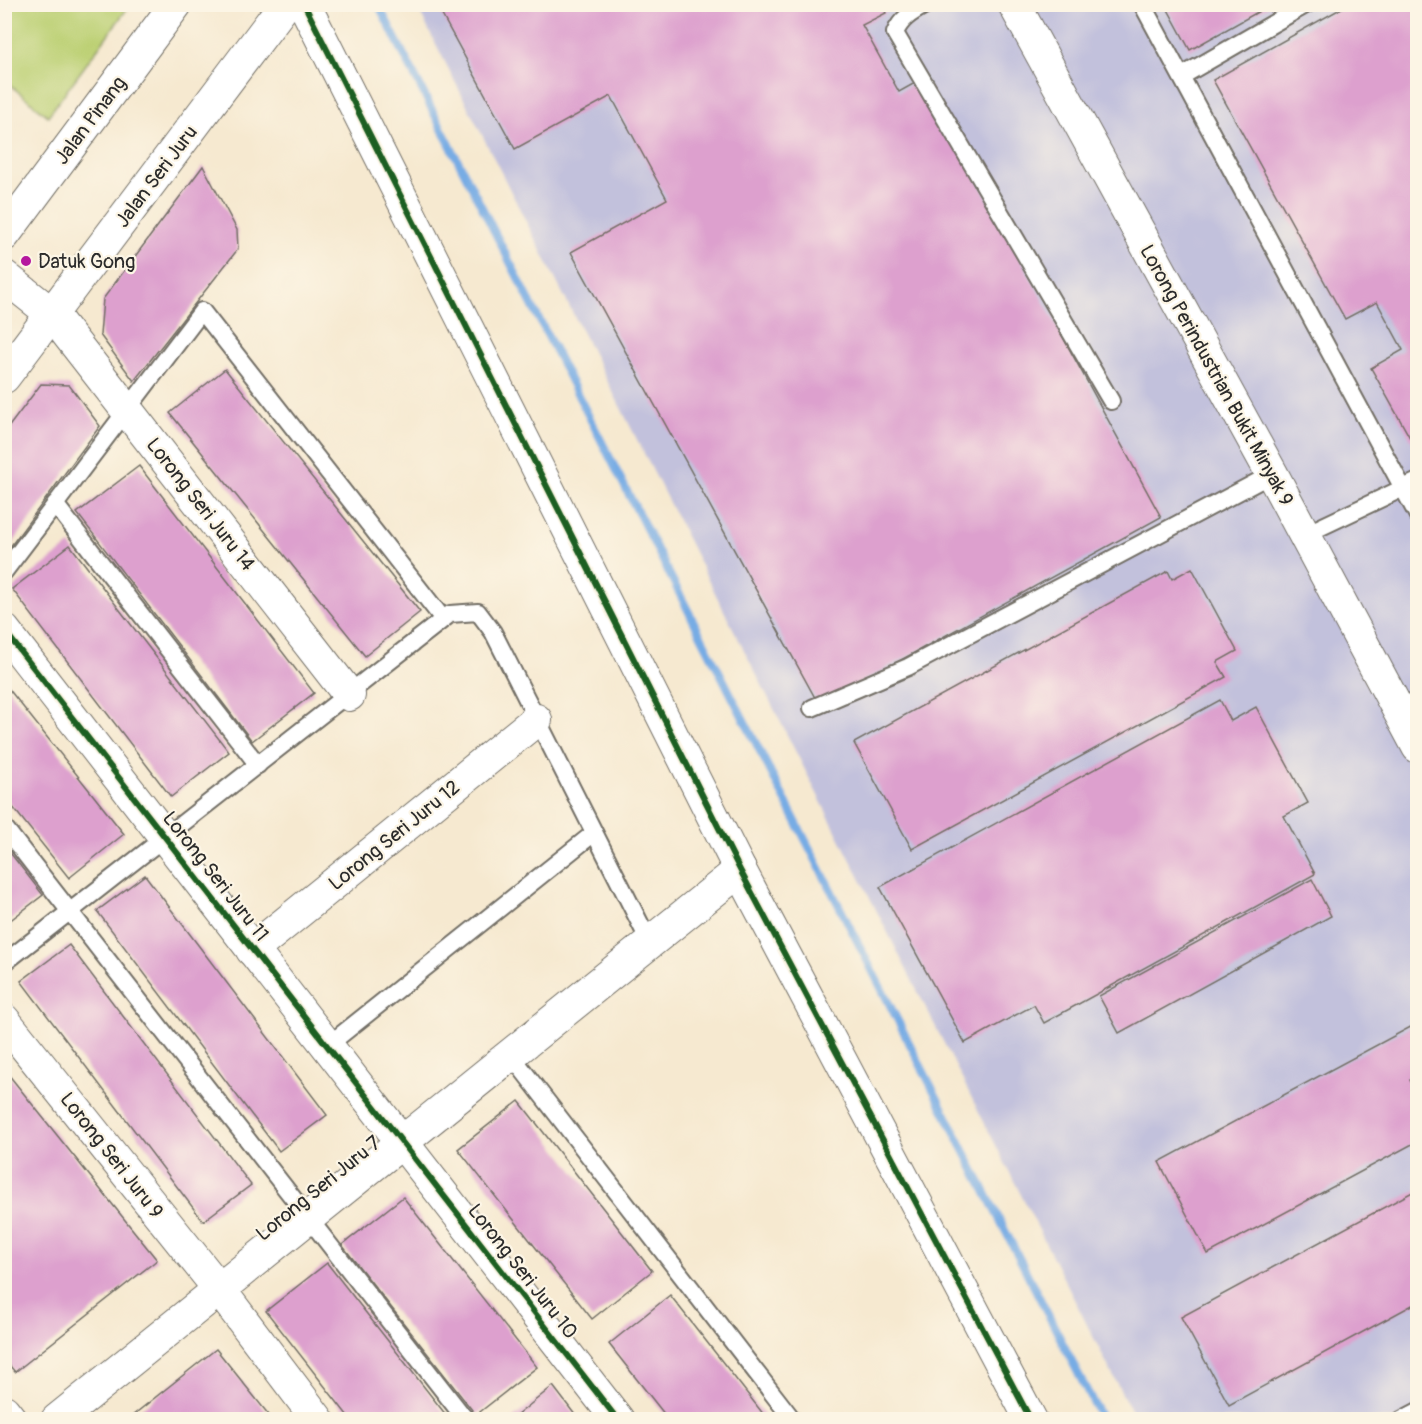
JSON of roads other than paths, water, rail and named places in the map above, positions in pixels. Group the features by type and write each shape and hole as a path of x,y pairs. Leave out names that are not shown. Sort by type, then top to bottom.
{"street":[{"name":"Jalan Pinang","path":"4,236 176,4"},
{"name":"Jalan Seri Juru","path":"4,377 285,4"},
{"path":"304,4 740,870 1031,1419"},
{"name":"Lorong Perindustrian Bukit Minyak 9","path":"1014,4 1272,474 1418,747"},
{"name":"Lorong Seri Juru 14","path":"4,276 52,314 128,408 349,695"},
{"name":"Lorong Seri Juru 11","path":"4,630 402,1143"},
{"name":"Lorong Seri Juru 12","path":"252,950 536,720"},
{"name":"Lorong Seri Juru 7","path":"57,1419 740,870"},
{"name":"Lorong Seri Juru 9","path":"4,1020 219,1289 318,1419"},
{"name":"Lorong Seri Juru 10","path":"402,1143 618,1419"},
{"path":"4,1411 11,1419"}],"lane":[{"path":"927,4 898,23 895,33 1112,401"},
{"path":"1142,4 1409,483 1418,516"},
{"path":"1182,76 1307,4"},
{"path":"4,572 202,311 443,619"},
{"path":"812,708 908,668 1272,474"},
{"path":"1304,535 1409,483"},
{"path":"55,504 258,765"},
{"path":"4,963 349,695 443,619 450,614 478,612 493,632 650,943"},
{"path":"4,827 466,1419"},
{"path":"327,1046 594,833"},
{"path":"511,1055 793,1419"},
{"path":"1401,1419 1418,1411"}],"waterway":[{"path":"378,4 1102,1420"}],"place":[{"name":"Datuk Gong","path":"26,261"}]}
